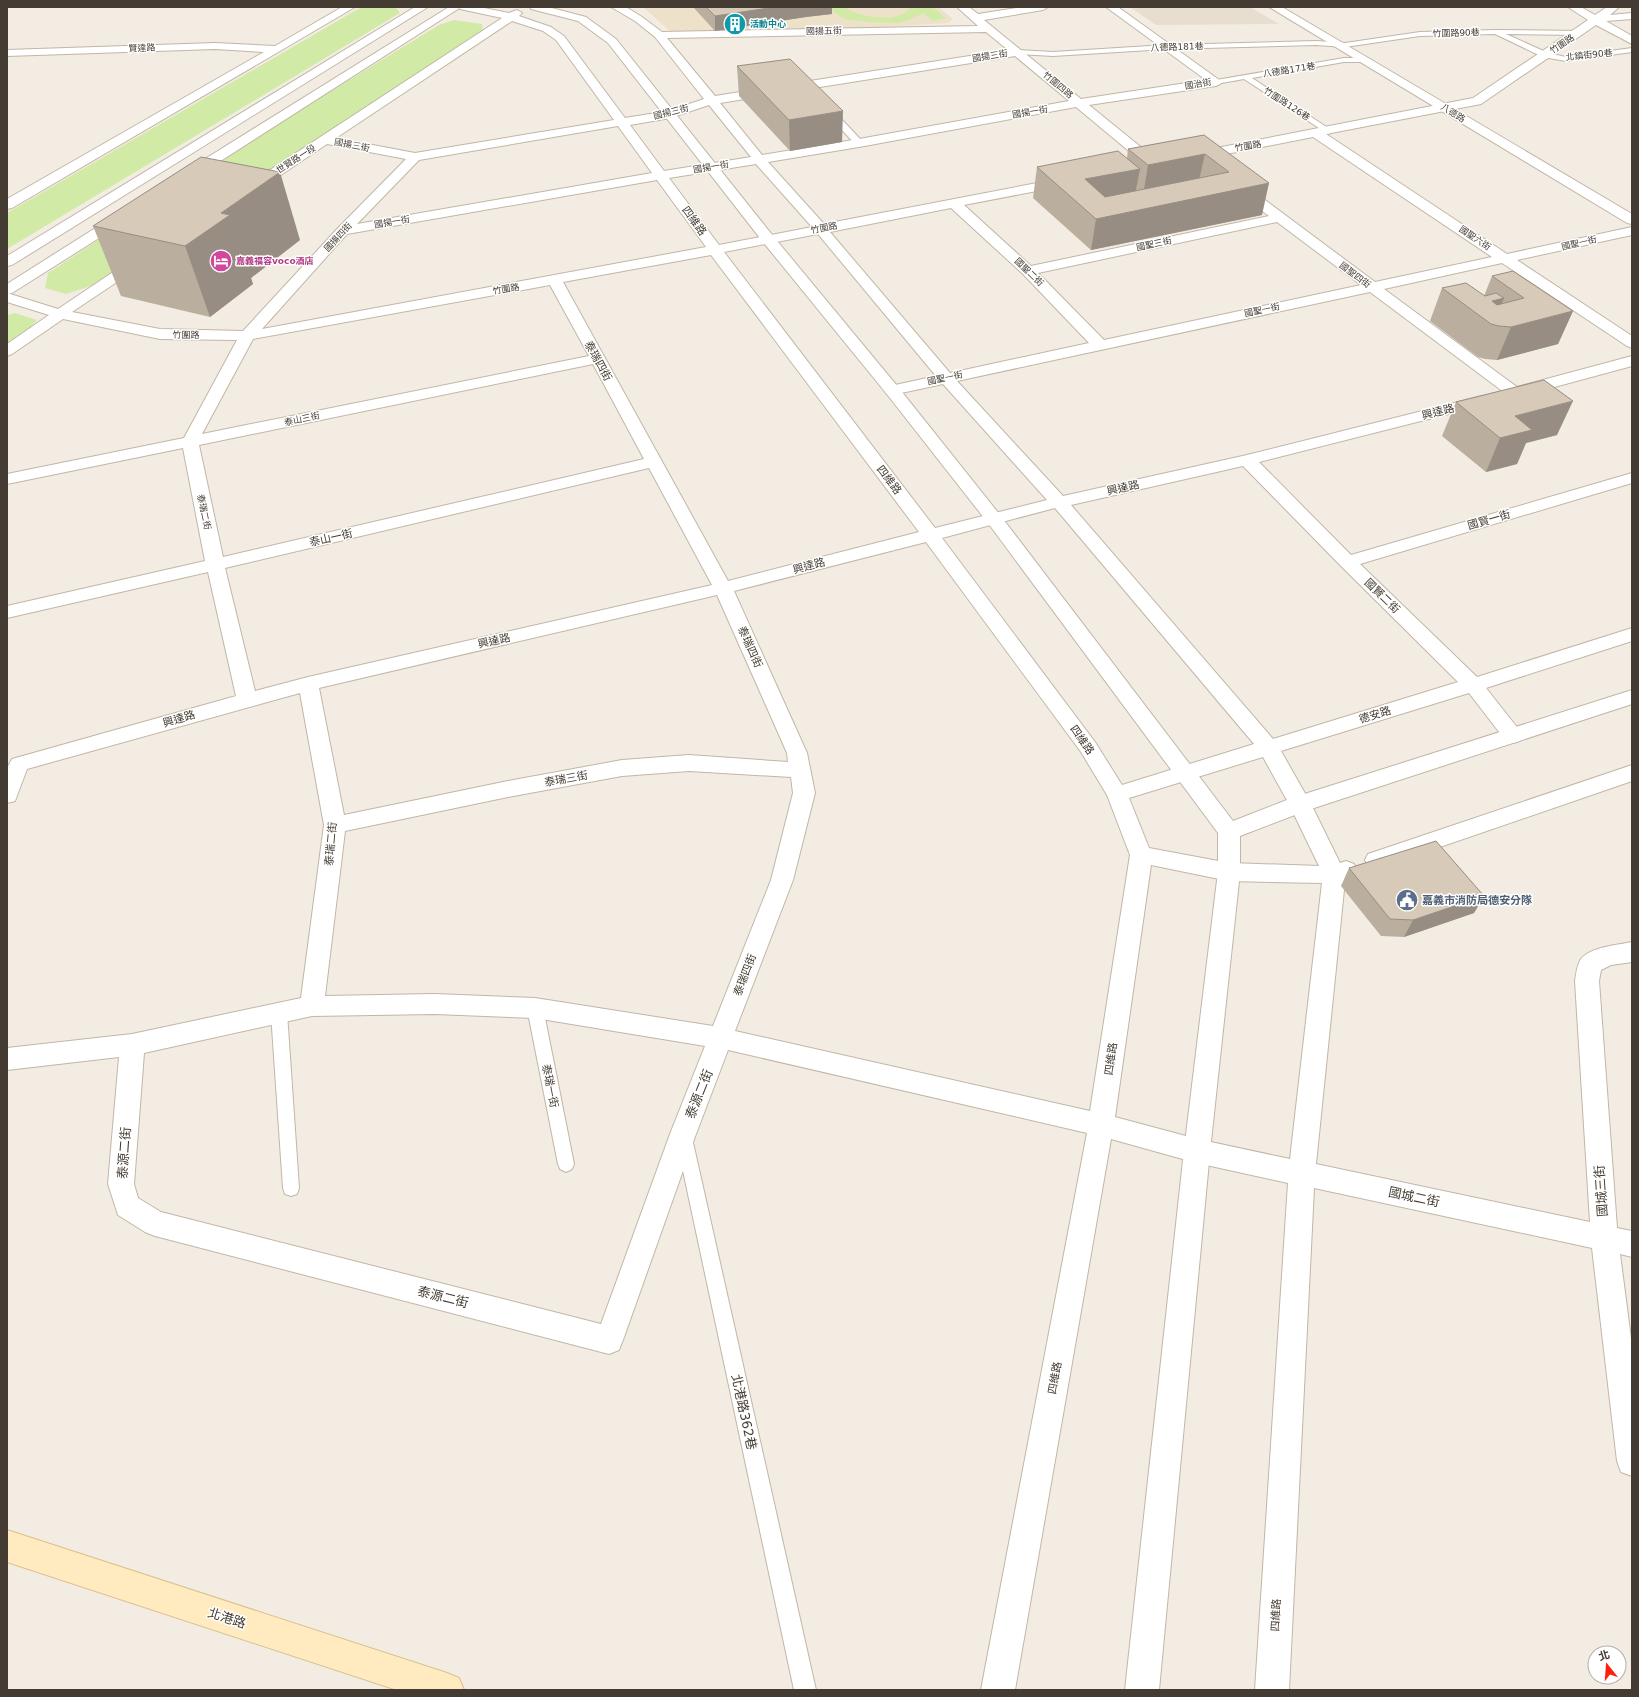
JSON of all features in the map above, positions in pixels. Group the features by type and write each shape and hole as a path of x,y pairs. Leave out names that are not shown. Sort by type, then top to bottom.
{"main road":[{"name":"北港路","path":"7,1546 447,1690"}],"street":[{"path":"7,206 350,7"},
{"path":"7,262 423,7"},
{"path":"176,184 456,7"},
{"name":"四維路","path":"464,7 511,17 547,29 560,38 619,122 662,176 715,250 930,534 1088,747 1117,794 1141,855 1101,1126 998,1690"},
{"name":"世賢路一段","path":"239,196 526,7"},
{"path":"535,7 582,19 612,41 768,239 892,390 994,519 1229,831 1229,872 1196,1151 1142,1690"},
{"path":"616,7 626,11 648,25 659,35 713,100 759,159 821,229 946,378 1059,502 1269,748 1300,804 1334,874"},
{"name":"竹圍四路","path":"962,7 1153,164"},
{"path":"975,18 1043,7"},
{"name":"國治街","path":"1111,7 1216,82"},
{"name":"八德路","path":"1274,7 1361,60 1448,102 1632,220"},
{"path":"1296,7 1372,51"},
{"path":"1573,7 1632,41"},
{"name":"竹圍路","path":"1182,159 1323,133 1448,102 1463,104 1477,102 1614,7"},
{"path":"1596,19 1632,16"},
{"name":"國揚五街","path":"659,35 990,29"},
{"name":"賢達路","path":"7,53 215,46 277,49"},
{"name":"國揚三街","path":"325,140 416,157 670,114 713,100 808,88 1018,52"},
{"name":"國治街","path":"1078,103 1216,82"},
{"name":"國揚一街","path":"343,231 859,143 1078,103"},
{"name":"八德路","path":"1463,104 1477,112"},
{"name":"國聖六街","path":"1323,133 1506,259 1632,343"},
{"path":"1197,156 1210,165"},
{"name":"國揚四街","path":"247,336 343,231 416,157"},
{"path":"1138,167 1168,162"},
{"name":"竹圍路","path":"7,297 60,314 160,334 247,336 715,250 1077,180"},
{"name":"國聖四街","path":"1229,180 1514,393"},
{"name":"國聖二街","path":"955,204 1028,271 1099,344"},
{"path":"7,290 129,213"},
{"name":"國聖三街","path":"1028,271 1279,218"},
{"name":"國聖一街","path":"892,390 1099,344 1506,259 1632,231"},
{"path":"7,351 152,253"},
{"name":"泰瑞四街","path":"555,280 723,588 797,753 804,793 782,880 721,1038"},
{"path":"190,442 247,336"},
{"name":"泰山三街","path":"7,479 597,359"},
{"name":"興達路","path":"7,795 13,765 247,700 308,684 723,588 1059,502 1247,460 1514,393 1632,361"},
{"name":"泰瑞二街","path":"190,442 215,565 247,700"},
{"name":"國賢二街","path":"1247,460 1347,562 1473,685 1513,736"},
{"name":"泰山一街","path":"7,612 655,462"},
{"name":"國賢一街","path":"1347,562 1632,478"},
{"name":"德安路","path":"1117,794 1473,685 1632,634"},
{"name":"泰瑞二街","path":"308,684 335,825 312,1006"},
{"path":"1229,831 1300,804 1632,697"},
{"name":"泰瑞三街","path":"335,825 508,789 622,768 689,763 799,770"},
{"path":"1141,855 1229,872 1334,874 1632,773"},
{"name":"四維路","path":"1272,1690 1302,1173 1334,874"},
{"name":"國城三街","path":"1632,952 1606,956 1590,966 1588,981 1604,1237 1632,1461"},
{"name":"國城二街","path":"7,1059 132,1045 312,1006 435,1004 535,1008 721,1038 1101,1126 1196,1151 1632,1244"},
{"name":"泰源二街","path":"132,1045 121,1184 127,1206 155,1223 608,1340 683,1134 721,1038"}],"lane":[{"name":"竹圍路90巷","path":"1336,44 1345,45 1420,34 1495,32 1578,33"},
{"name":"北鎮街90巷","path":"1495,32 1546,54 1566,59 1632,50"},
{"name":"八德路181巷","path":"1018,52 1053,54 1166,47 1316,43 1336,44"},
{"name":"八德路171巷","path":"1216,82 1344,60 1361,60"},
{"name":"竹圍路126巷","path":"1245,77 1323,133"},
{"path":"822,103 859,143"},
{"name":"泰瑞一街","path":"535,1008 566,1164"},
{"path":"279,1013 291,1188"},
{"name":"北港路362巷","path":"683,1134 805,1690"}],"shaded area":[{"path":"643,7 938,7 953,19 948,23 856,29 672,33"},
{"path":"1130,7 1250,7 1279,24 1156,25"}],"green space":[{"path":"367,7 395,7 400,13 7,249 7,213 358,9"},
{"path":"827,7 845,7 861,15 881,18 897,16 908,11 910,7 932,7 946,18 933,21 923,13 899,23 866,22 844,19"},
{"path":"454,20 482,24 483,31 97,284 66,294 45,288 48,273 251,140 439,25"},
{"path":"15,313 37,320 23,335 7,345 7,315"}],"building":[{"path":"706,7 775,7 715,16"},
{"path":"790,59 843,111 789,120 737,66"},
{"path":"1204,135 1269,183 1096,219 1037,167 1118,151 1140,169 1085,179 1105,197 1229,172 1205,154 1148,165 1128,149"},
{"path":"201,157 280,172 221,213 230,215 185,246 93,226"},
{"path":"1513,271 1573,311 1511,327 1499,326 1491,324 1442,288 1466,283 1485,296 1496,293 1504,298 1492,301 1497,305 1524,298 1492,276"},
{"path":"1544,380 1573,401 1515,416 1532,430 1500,438 1456,402"},
{"name":"嘉義市消防局德安分隊","path":"1436,841 1484,896 1413,920 1390,919 1349,868"}],"place":[{"name":"活動中心","path":"735,24"},
{"name":"嘉義福容voco酒店","path":"221,261"},
{"name":"嘉義市消防局德安分隊","path":"1407,900"}]}
